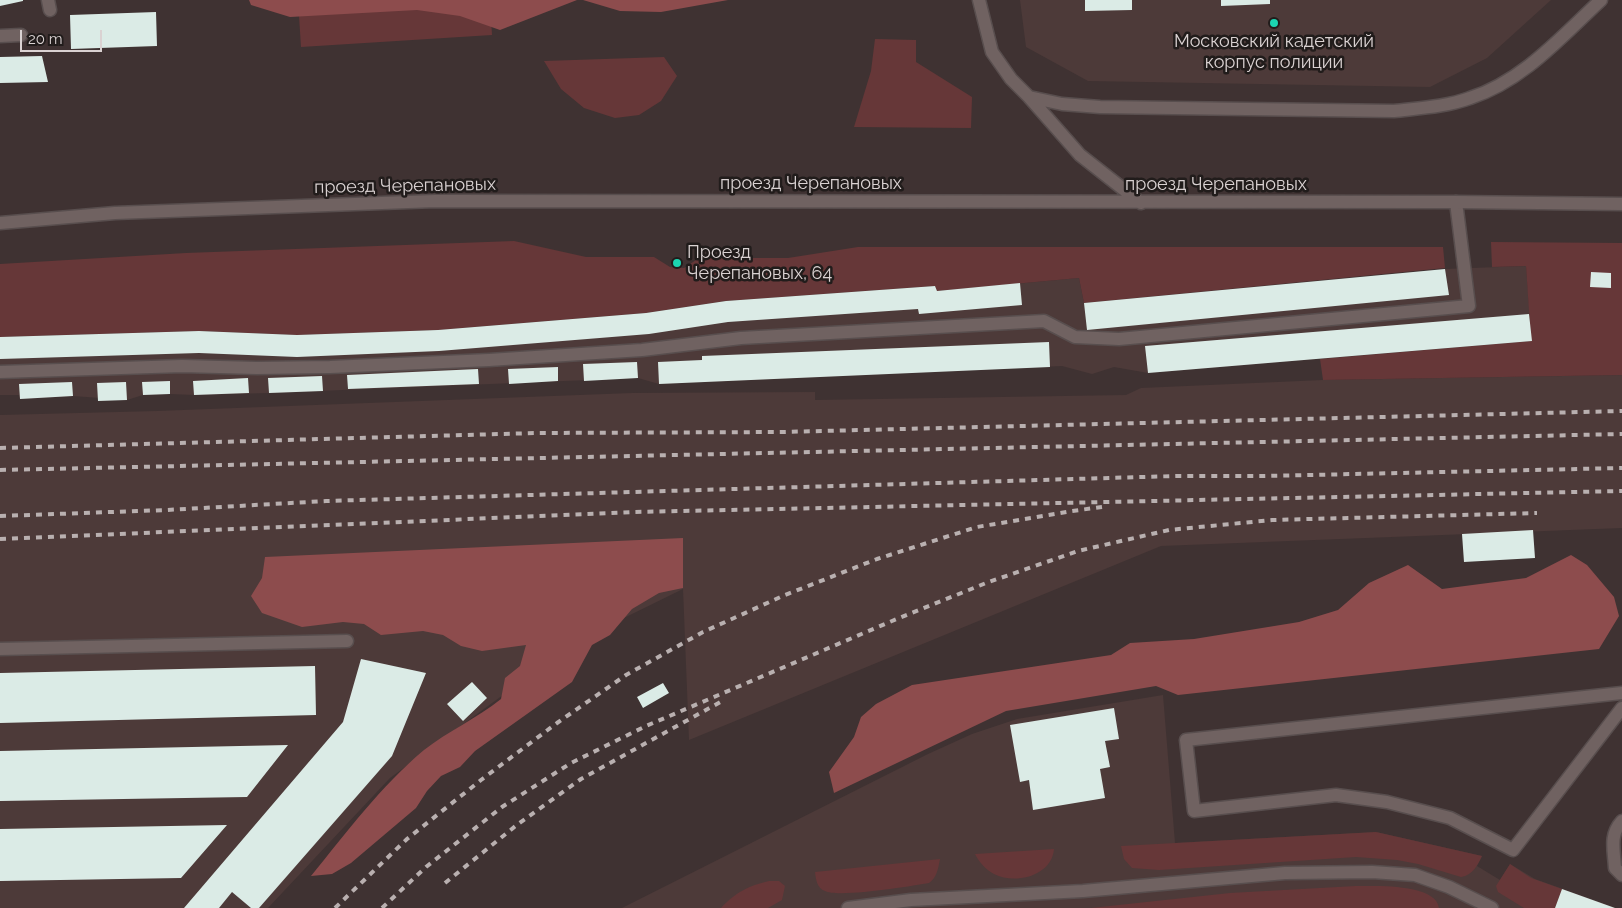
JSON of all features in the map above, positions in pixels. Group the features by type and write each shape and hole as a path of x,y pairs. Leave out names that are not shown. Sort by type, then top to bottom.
{"street":[{"path":"979,0 992,52 1011,79 1080,155 1142,202"},
{"path":"1029,97 1062,104 1100,108 1394,111 1439,106 1470,98 1503,84 1531,65 1601,0"},
{"path":"0,36 21,35"},
{"name":"проезд Черепановых","path":"0,223 115,213 435,201 1456,202 1622,204"},
{"path":"0,372 182,366 330,367 489,360 642,350 741,338 1044,321 1075,337 1119,339 1469,306 1456,202"},
{"path":"0,649 347,641"},
{"path":"1622,693 1186,740 1194,811 1336,795 1387,802 1450,818 1513,850 1622,708"},
{"path":"1622,821 1613,835 1615,868 1622,875"},
{"path":"848,908 911,900 1083,891 1285,874 1372,872 1415,875 1474,904 1492,908"},
{"path":"962,908 972,898"}],"shaded area":[{"path":"249,0 577,0 500,30 460,16 417,10 290,17 251,5"},
{"path":"298,0 490,0 492,35 301,47"},
{"path":"583,0 728,0 661,12 620,11"},
{"name":"Московский кадетский корпус полиции","path":"1020,0 1551,0 1487,58 1430,87 1088,81 1026,47"},
{"path":"875,39 916,40 916,62 972,97 971,128 854,127 871,71"},
{"path":"664,57 677,76 661,101 639,115 615,118 584,108 561,89 544,61"},
{"path":"514,241 586,257 654,257 670,267 684,268 699,258 788,258 858,247 1443,247 1445,268 1084,303 1079,278 937,291 935,286 726,301 646,313 438,330 297,335 199,331 0,337 0,264 186,253"},
{"path":"1491,242 1622,243 1622,375 1323,380 1320,359 1531,341 1526,266 1492,267"},
{"path":"1526,266 1532,341 1148,373 1114,367 1092,374 1062,366 659,384 638,378 269,393 170,394 143,395 127,400 73,396 20,399 19,395 0,395 0,337 199,331 297,335 438,330 646,313 726,301 935,286 937,291 1079,278 1084,303 1445,269"},
{"path":"1622,375 1622,528 1161,546 689,740 683,589 575,642 390,778 268,908 0,908 0,415 632,393 815,392 815,400 1126,395 1141,388 1323,380"},
{"path":"683,538 683,588 659,593 632,609 610,635 592,645 572,682 475,751 460,767 441,776 427,791 416,808 351,863 332,874 311,876 365,810 408,764 433,743 501,699 505,678 520,666 526,645 482,651 461,646 443,635 423,631 381,635 364,624 343,622 302,627 262,613 251,596 262,578 265,557"},
{"path":"1571,555 1587,565 1614,597 1619,616 1599,649 1178,695 1156,686 1006,711 834,793 829,772 854,737 861,717 876,704 912,685 1111,655 1130,643 1194,639 1299,622 1338,610 1369,583 1408,565 1442,589 1526,578"},
{"path":"1163,695 1175,843 1376,832 1482,856 1477,866 1500,880 1510,864 1535,879 1616,908 622,908 928,754 972,734 1017,719"},
{"path":"1376,832 1482,856 1472,872 1461,877 1418,864 1397,860 1356,857 1159,870 1132,868 1124,859 1121,846"},
{"path":"1054,849 1052,858 1040,872 1031,876 1012,879 994,874 988,870 975,854"},
{"path":"940,859 938,869 929,883 876,891 833,893 822,890 816,881 815,872"},
{"path":"1510,864 1531,878 1562,889 1555,908 1524,908 1498,892 1496,886"},
{"path":"769,881 779,881 785,886 782,900 768,908 721,908 743,890"},
{"path":"1389,886 1416,890 1427,894 1435,900 1439,908 1091,908 1230,893"}],"building":[{"path":"0,0 23,0 23,1 0,6"},
{"path":"1085,0 1132,0 1132,10 1085,11"},
{"path":"1221,0 1270,0 1270,4 1221,6"},
{"path":"156,12 157,46 71,49 70,15"},
{"path":"42,56 48,82 0,83 0,57"},
{"path":"1445,269 1449,295 1087,330 1084,303"},
{"path":"1591,272 1611,273 1611,288 1590,287"},
{"path":"1020,283 1022,305 919,314 918,309 728,322 649,334 439,351 297,357 199,353 0,359 0,337 199,331 297,335 438,330 646,313 726,301 935,286 937,291"},
{"path":"1529,314 1532,341 1148,373 1145,346"},
{"path":"1049,342 1050,367 659,384 658,362 702,360 702,356"},
{"path":"637,362 638,378 584,381 583,364"},
{"path":"558,367 558,381 509,384 508,369"},
{"path":"478,369 479,384 348,389 347,375"},
{"path":"322,376 323,391 269,393 268,378"},
{"path":"248,378 249,393 194,395 193,381"},
{"path":"170,381 170,394 143,395 142,382"},
{"path":"72,382 73,396 20,399 19,384"},
{"path":"126,382 127,400 98,401 97,383"},
{"path":"1533,530 1535,558 1464,562 1462,534"},
{"path":"361,659 426,673 392,756 259,908 251,908 232,892 219,908 184,908 343,722"},
{"path":"315,666 316,715 0,723 0,673"},
{"path":"472,682 487,698 463,721 447,704"},
{"path":"663,683 669,693 643,708 637,697"},
{"path":"1114,708 1119,739 1105,741 1110,767 1100,769 1105,798 1033,810 1029,780 1020,782 1010,725"},
{"path":"288,745 247,797 0,801 0,751"},
{"path":"227,825 181,878 0,881 0,829"},
{"path":"1562,889 1615,908 1555,908"}],"railway":[{"path":"0,448 537,433 782,432 1622,411"},
{"path":"0,470 1622,434"},
{"path":"0,516 167,510 326,501 1176,476 1265,476 1622,468"},
{"path":"0,539 635,512 1622,491"},
{"path":"335,908 407,839 481,780 557,723 626,675 703,632 785,595 877,559 977,527 1102,507"},
{"path":"382,908 426,867 502,807 571,763 646,726 892,621 986,583 1078,551 1169,530 1272,520 1537,513"},
{"path":"445,883 518,824 581,779 724,700"}],"place":[{"name":"Московский кадетский корпус полиции","path":"1274,23"},
{"name":"Проезд Черепановых, 64","path":"677,263"}]}
